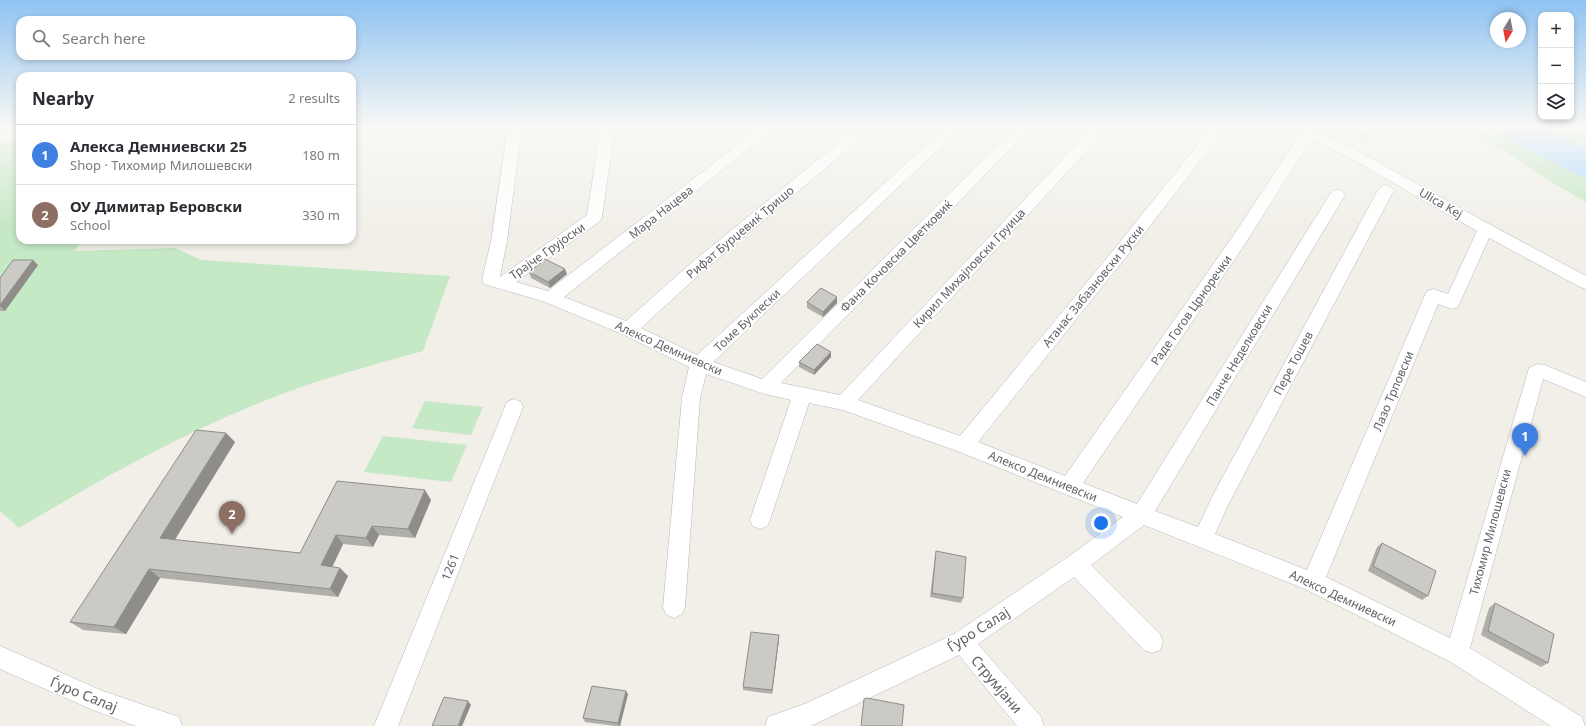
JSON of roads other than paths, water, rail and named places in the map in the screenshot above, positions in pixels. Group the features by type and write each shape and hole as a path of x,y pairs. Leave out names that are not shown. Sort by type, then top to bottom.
{"street":[{"path":"496,281 499,241 510,160"},
{"name":"Трајче Грујоски","path":"496,281 594,217 603,160"},
{"name":"Мара Нацева","path":"551,298 727,160"},
{"name":"Рифат Бурџевиќ Тришо","path":"628,329 696,268 826,160"},
{"name":"Томе Буклески","path":"699,364 919,160"},
{"name":"Фана Кочовска Цветковиќ","path":"765,387 992,160"},
{"name":"Кирил Михајловски Груица","path":"844,402 1071,160"},
{"name":"Атанас Забазновски Руски","path":"964,445 1121,252 1193,160"},
{"name":"Раде Гогов Црноречки","path":"1069,486 1239,240 1284,160"},
{"name":"Ulica Kej","path":"1366,160 1486,228 1586,282"},
{"name":"Пере Тошев","path":"1203,538 1220,501 1386,190"},
{"name":"Панче Неделковски","path":"1141,515 1337,195"},
{"name":"Лазо Трповски","path":"1313,582 1433,295 1452,303 1486,228"},
{"name":"Алексо Демниевски","path":"496,281 551,298 628,329 699,364 765,387 844,402 964,445 1313,582 1457,652 1573,726"},
{"path":"674,607 691,398 699,364"},
{"name":"Тихомир Милошевски","path":"1457,652 1535,373 1538,371 1545,372 1586,390"},
{"path":"760,520 802,395"},
{"name":"1261","path":"386,726 514,407"},
{"name":"Ѓуро Салај","path":"776,726 810,720 962,642 1076,564 1141,515"},
{"path":"1076,564 1152,642"},
{"name":"Струмјани","path":"962,642 1032,726"},
{"name":"Ѓуро Салај","path":"0,657 101,702 170,726"}],"water":[{"path":"1548,160 1586,160 1586,179"}],"place":[{"name":"Алекса Демниевски 25","path":"1525,456"},
{"name":"ОУ Димитар Беровски","path":"232,534"}]}
